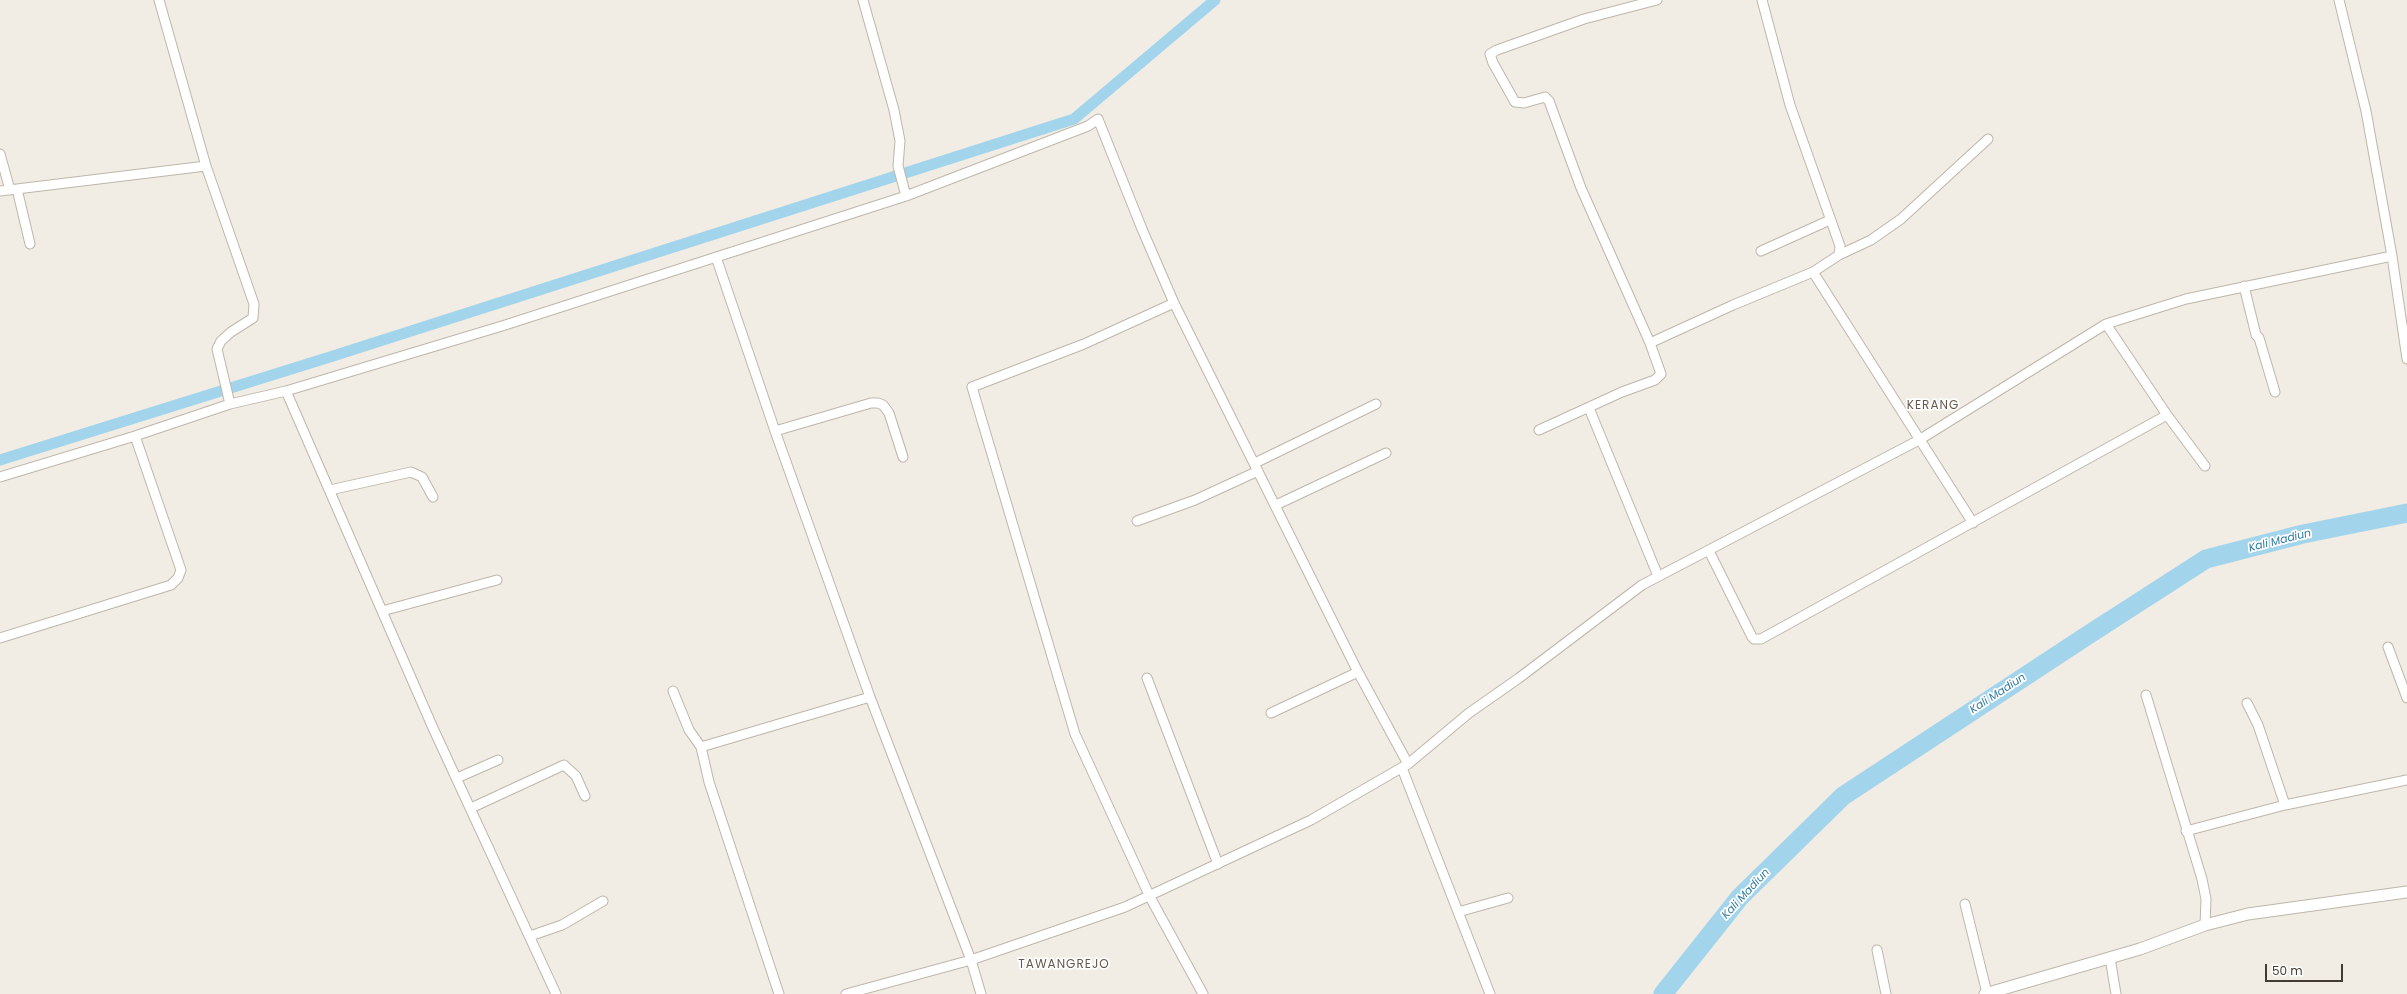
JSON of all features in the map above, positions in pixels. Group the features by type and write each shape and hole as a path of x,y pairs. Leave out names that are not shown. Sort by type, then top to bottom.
{"street":[{"path":"158,0 206,166 254,310 253,318 231,332 221,341 217,349 223,382 229,402"},
{"path":"863,0 894,110 900,141 898,166 904,193"},
{"path":"1539,430 1622,392 1660,378 1661,374 1650,343 1581,188 1549,101 1545,98 1524,104 1515,102 1490,57 1497,50 1584,20 1657,0"},
{"path":"1762,0 1790,105 1840,246 1839,255"},
{"path":"2339,0 2366,111 2392,256 2407,359"},
{"path":"0,476 135,436 229,402 286,391 502,326 716,257 904,193 1088,126 1098,119 1142,229 1174,303 1405,766 1458,912 1490,994"},
{"path":"1650,343 1733,305 1813,272 1839,255 1871,240 1901,219 1988,139"},
{"path":"0,154 30,244"},
{"path":"0,191 206,166"},
{"path":"1761,251 1830,220"},
{"path":"846,994 971,960 1150,897 1311,820 1405,766 1469,713 1520,678 1626,595 1658,576 1709,551 1919,440 2106,324 2186,299 2392,256"},
{"path":"716,257 775,431 870,697 971,960 981,994"},
{"path":"1813,272 1854,334 1973,524"},
{"path":"2244,286 2256,335 2259,338 2275,392"},
{"path":"1174,303 1084,344 972,387 1075,734 1150,897 1203,994"},
{"path":"2106,324 2167,415 2205,466"},
{"path":"286,391 382,611 556,994"},
{"path":"775,431 871,403 878,404 882,405 890,413 903,457"},
{"path":"1137,521 1195,500 1376,404"},
{"path":"1589,408 1658,576"},
{"path":"1709,551 1752,637 1756,640 1844,595 2167,415"},
{"path":"0,638 171,585 178,578 181,570 135,436"},
{"path":"1276,505 1386,453"},
{"path":"330,490 411,472 422,477 433,497"},
{"path":"382,611 497,580"},
{"path":"2388,646 2407,698"},
{"path":"1271,713 1358,672"},
{"path":"1147,678 1218,864"},
{"path":"673,692 689,730 701,748 709,782 779,994"},
{"path":"2146,695 2206,899 2205,925"},
{"path":"701,748 870,697"},
{"path":"2247,703 2258,726 2285,805"},
{"path":"457,778 498,760"},
{"path":"471,808 564,765 576,776 585,796"},
{"path":"2186,831 2285,805 2407,780"},
{"path":"1965,904 1986,994 2110,958 2205,925 2248,914 2407,892"},
{"path":"1458,912 1508,898"},
{"path":"530,936 562,925 603,901"},
{"path":"1877,950 1886,994"},
{"path":"2110,958 2116,994"}],"waterway":[{"path":"0,460 333,356 1074,119 1215,0"},
{"name":"Kali Madiun","path":"1663,994 1740,897 1843,796 2088,635 2206,559 2303,534 2407,513"}],"district":[{"name":"KERANG","path":"1933,406"},
{"name":"TAWANGREJO","path":"1064,965"}]}
